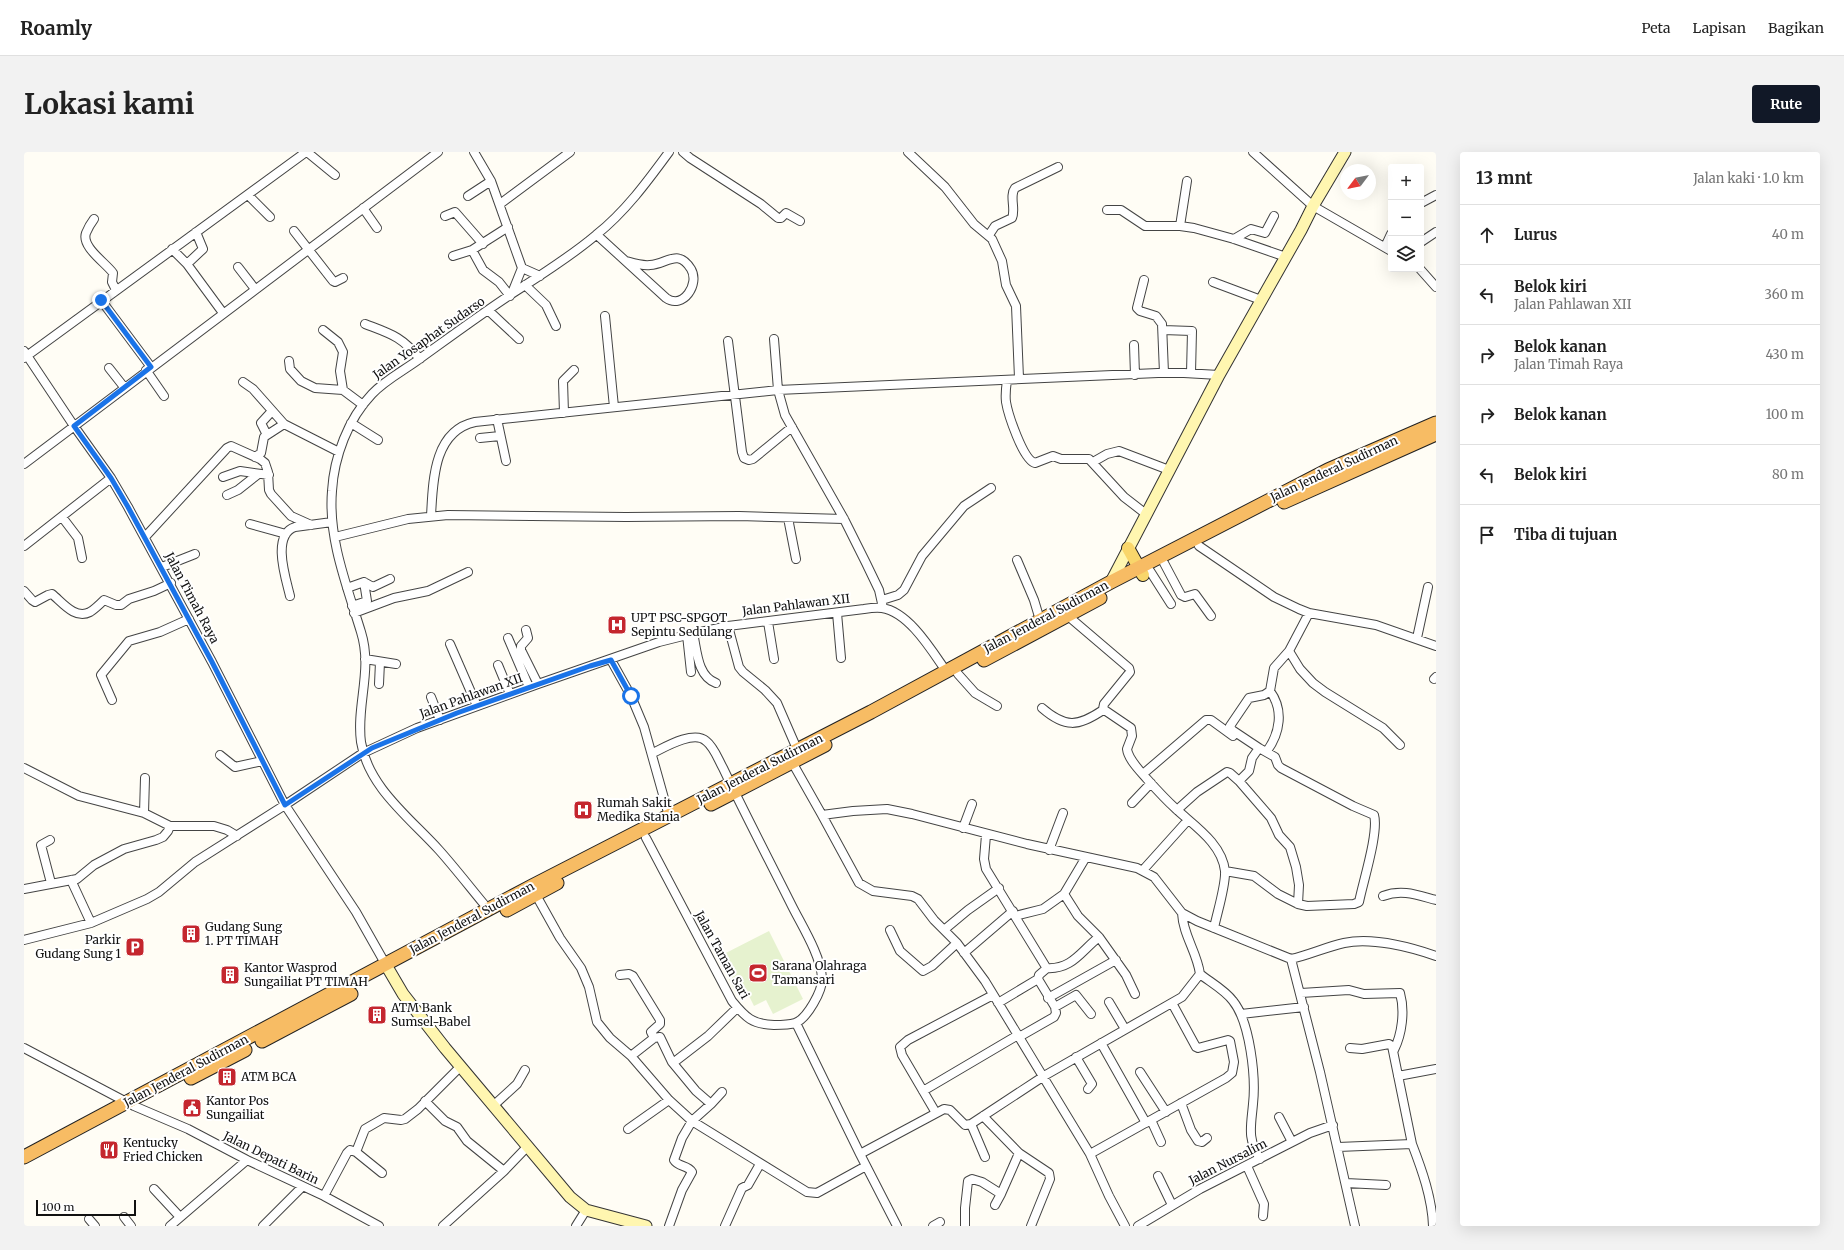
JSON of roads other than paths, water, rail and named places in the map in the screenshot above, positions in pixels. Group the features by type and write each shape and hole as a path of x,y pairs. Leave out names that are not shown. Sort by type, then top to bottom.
{"highway":[{"name":"Jalan Jenderal Sudirman","path":"992,651 1040,620 1067,609 1144,571 1330,475 1436,423"},
{"name":"Jalan Jenderal Sudirman","path":"24,1157 130,1104 388,968 536,895 646,838 797,749 992,651 1067,609 1111,582 1164,564 1294,497 1330,475 1436,434"},
{"name":"Jalan Jenderal Sudirman","path":"388,968 488,909 669,816 732,787 792,762 952,672"},
{"name":"Jalan Jenderal Sudirman","path":"24,1164 130,1104"}],"main road":[{"path":"1111,582 1219,375 1313,206 1345,152"},
{"path":"1128,548 1144,571"},
{"path":"388,968 403,994 460,1067 570,1197 586,1210 646,1226"}],"street":[{"path":"25,354 306,152 335,175"},
{"path":"24,464 124,387 438,152"},
{"path":"472,250 483,270 499,282 511,295 522,268 491,181 474,152"},
{"path":"500,204 570,152"},
{"name":"Jalan Yosaphat Sudarso","path":"488,909 440,851 408,819 381,786 367,764 363,753 360,729 365,687 365,659 361,632 347,588 332,522 332,491 336,463 351,423 363,405 382,386 597,235 629,203 669,152"},
{"path":"683,152 761,204 778,218 781,218 786,213 800,221"},
{"path":"908,152 945,187 974,224 992,239 1002,261 1006,285 1016,306 1019,378"},
{"path":"1253,152 1313,206 1388,249"},
{"path":"989,235 995,226 1012,218 1014,206 1012,191 1015,188 1058,167"},
{"path":"468,196 491,181"},
{"path":"1180,226 1186,181"},
{"path":"248,195 270,217"},
{"path":"1424,201 1436,195"},
{"path":"363,208 377,228"},
{"path":"1107,210 1121,210 1145,226 1180,226 1194,228 1234,239 1286,257"},
{"path":"445,216 455,212 483,244"},
{"path":"1234,239 1251,229 1265,233 1274,216"},
{"path":"94,219 86,233 86,242 91,250 113,273 112,282 116,290"},
{"path":"453,256 472,250 508,227"},
{"path":"294,231 334,282 343,278"},
{"path":"187,264 202,249 196,232"},
{"path":"1424,240 1436,232"},
{"path":"597,235 671,302 677,302 684,298 694,283 695,279 692,270 681,259 673,258 649,265 626,261"},
{"path":"172,249 187,264 223,313"},
{"path":"238,267 255,289"},
{"path":"522,268 540,276"},
{"path":"1423,272 1436,288"},
{"path":"1144,280 1137,309 1156,316 1162,324 1164,373"},
{"path":"1213,282 1262,300"},
{"path":"525,285 546,305 556,326"},
{"path":"101,300 148,369 164,396"},
{"path":"489,311 519,339"},
{"path":"605,316 614,407"},
{"path":"365,324 394,335 405,342 420,359"},
{"path":"323,330 338,342 343,352 340,373 344,390"},
{"path":"1163,330 1192,331 1191,373"},
{"path":"774,339 778,390 785,415 844,519 866,563 883,604 904,590 922,556 964,506 991,488"},
{"path":"728,341 742,452 746,459 753,459 792,427"},
{"path":"1134,345 1135,375"},
{"name":"Jalan Timah Raya","path":"25,354 111,478 162,566 285,805 356,912 388,968"},
{"path":"289,361 290,369 293,374 308,385 315,388 344,390 363,405"},
{"path":"109,368 124,387"},
{"path":"564,413 562,382 574,370"},
{"path":"431,516 433,483 438,458 445,442 453,433 465,425 497,419 778,390 936,384 1019,378 1164,373 1219,375"},
{"path":"1007,380 1005,393 1008,411 1020,443 1029,460 1035,463 1054,456 1061,458 1088,458 1124,497 1146,514"},
{"path":"243,382 253,390 284,424 339,452"},
{"path":"267,435 261,423 272,411"},
{"path":"497,419 506,461"},
{"path":"351,423 378,440"},
{"path":"255,457 261,453 264,439 267,435 284,424"},
{"path":"480,438 500,436"},
{"path":"145,537 228,447 234,446 265,463 269,475 269,490 271,494 291,516 311,525"},
{"path":"1093,462 1107,454 1119,451 1169,470"},
{"path":"223,477 237,471 257,475 269,475"},
{"path":"226,495 238,490 257,475"},
{"path":"24,546 111,478"},
{"path":"62,516 78,538 82,558"},
{"path":"335,537 401,520 431,516 844,519"},
{"path":"788,518 796,559"},
{"path":"290,596 282,563 282,553 286,534 292,528 332,522"},
{"path":"250,524 286,534"},
{"path":"1199,546 1274,597 1309,613 1376,625 1417,638 1436,646"},
{"path":"162,566 195,554"},
{"path":"1016,560 1034,600 1040,620"},
{"path":"1164,564 1181,595 1185,597 1195,594 1211,616"},
{"path":"1144,571 1171,604"},
{"path":"353,609 428,591 468,572"},
{"path":"347,588 364,582 373,587 390,579"},
{"path":"353,609 367,601 364,582"},
{"path":"24,591 35,602 48,594 52,594 73,612 85,614 91,612 105,600 116,605 121,605 130,598 154,591 171,583"},
{"path":"1417,638 1428,587"},
{"name":"Jalan Pahlawan XII","path":"24,940 91,922 147,899 159,892 195,862 363,753 398,736 529,687 611,660 659,642 690,634 728,626 836,613 864,609 883,604 910,624 952,672 975,693 997,706"},
{"path":"1067,609 1127,665 1130,670 1129,674 1104,704 1103,710"},
{"path":"836,613 841,658"},
{"path":"1239,781 1249,771 1252,758 1274,741 1278,724 1278,708 1275,698 1270,691 1274,668 1289,651 1309,613"},
{"path":"112,700 101,675 128,643 189,619"},
{"path":"768,622 774,659"},
{"path":"728,626 739,667 777,703 797,749"},
{"path":"526,630 528,638 521,646 521,650 538,684"},
{"path":"690,634 691,672"},
{"path":"690,634 702,671 710,680 716,683"},
{"path":"508,638 529,687"},
{"path":"450,644 477,706"},
{"path":"1289,651 1300,669 1313,683 1324,692 1383,728 1400,745"},
{"path":"365,659 396,664"},
{"path":"611,660 631,696 644,727 653,753 669,816"},
{"path":"379,684 380,662"},
{"path":"498,665 510,694"},
{"path":"1229,730 1230,725 1250,698 1264,695 1270,691"},
{"path":"431,697 440,720"},
{"path":"1042,708 1063,723 1069,724 1079,722 1103,710"},
{"path":"1103,710 1132,729 1128,753 1151,783 1177,810 1214,844 1220,854 1224,871 1214,928"},
{"path":"1143,774 1206,720 1211,720 1275,757 1279,766 1353,806 1375,816 1372,845 1358,903 1307,906 1298,904 1278,894 1254,876 1224,871"},
{"path":"1229,730 1240,742"},
{"path":"653,753 692,737 700,737 707,741 713,750 803,928 820,967 822,978 818,996 804,1017 796,1023 897,1226"},
{"path":"220,755 234,767 262,761"},
{"path":"792,762 859,883 872,891 915,897 957,943 982,977 1044,1076 1090,1154 1109,1196 1125,1226"},
{"path":"24,768 79,796 144,813 170,826 214,826 237,836"},
{"path":"1177,810 1197,792 1227,772 1230,773 1239,781 1271,818 1279,835 1290,847 1296,867 1299,885 1298,904"},
{"path":"144,813 145,778"},
{"path":"1132,803 1151,783"},
{"path":"963,828 972,804"},
{"path":"822,815 852,810 887,809 912,814 1049,850 1143,870 1158,880 1182,913 1214,928 1291,959 1334,946 1359,942 1390,945 1436,956"},
{"path":"1049,850 1063,814"},
{"path":"1143,870 1188,820"},
{"path":"24,889 51,882 76,879 94,866 124,849 163,837 170,826"},
{"path":"986,834 984,863 986,869 1046,968"},
{"name":"Jalan Taman Sari","path":"646,838 737,1008 752,1022 780,1025 796,1023"},
{"path":"50,840 41,845 51,882"},
{"path":"964,953 1014,914 1043,908 1064,894 1086,857"},
{"path":"71,880 91,922"},
{"path":"944,930 998,888"},
{"path":"1383,896 1404,892 1436,900"},
{"path":"1064,894 1078,916 1099,937 1116,960 1132,986 1135,994"},
{"path":"536,895 586,977 597,1022 610,1038 631,1056 669,1100 692,1121 804,1191 813,1194 820,1192 866,1166"},
{"path":"1182,913 1184,929 1197,959 1200,974 1233,1000 1240,1014 1248,1043 1254,1077 1250,1138 1260,1160"},
{"path":"890,930 900,951 923,971 932,966 957,943"},
{"path":"998,1003 1038,979 1040,974 1046,968 1059,968 1081,955 1099,937"},
{"path":"1291,959 1301,993 1333,1125 1355,1226"},
{"path":"1048,998 1116,960"},
{"path":"620,975 629,974 633,976 660,1020 660,1024 652,1031 654,1038"},
{"path":"860,1154 944,1109 948,1110 965,1125 971,1124 1044,1076 1100,1043 1172,1004 1182,997 1200,974"},
{"path":"923,1091 1054,1017 1056,1013 1055,1007 1048,998 1038,979"},
{"path":"1301,993 1349,990 1364,994 1400,993 1402,1025 1398,1042 1394,1050"},
{"path":"936,1113 902,1055 901,1046 908,1040 993,995"},
{"path":"1055,1007 1076,995 1091,1014"},
{"path":"1109,1002 1126,1030"},
{"path":"1090,1154 1229,1077 1233,1072 1234,1062 1230,1040 1198,1048 1196,1047 1172,1004"},
{"path":"1240,1014 1304,1007"},
{"path":"673,1063 708,1036 737,1008"},
{"path":"631,1056 654,1038 660,1037 673,1063 696,1091 711,1104"},
{"path":"1100,1043 1161,1142"},
{"path":"1350,1048 1362,1049 1389,1044 1394,1050 1412,1144 1425,1184 1433,1226"},
{"name":"Jalan Depati Barin","path":"24,1048 130,1104 188,1129 246,1160 324,1196 379,1226"},
{"path":"1076,1057 1092,1084 1088,1089"},
{"path":"356,1152 364,1131 371,1124 384,1118 404,1120 460,1067"},
{"path":"1398,1076 1436,1069"},
{"path":"493,1106 517,1084 525,1070"},
{"path":"1140,1072 1166,1112"},
{"path":"669,1226 682,1190 692,1174 690,1168 678,1164 674,1160 682,1138 692,1121 722,1092"},
{"path":"628,1129 669,1100"},
{"path":"425,1101 445,1121 457,1126 467,1141 504,1171"},
{"path":"1182,1103 1191,1130 1198,1141 1202,1142 1207,1138"},
{"path":"983,1116 1019,1153 1047,1171 1050,1175 1031,1226"},
{"path":"1279,1117 1292,1142"},
{"path":"971,1124 985,1157"},
{"name":"Jalan Nursalim","path":"1138,1226 1172,1205 1292,1142 1310,1133 1333,1125"},
{"path":"1338,1147 1412,1144"},
{"path":"443,1226 504,1171 528,1147"},
{"path":"324,1196 347,1153 352,1150 382,1173"},
{"path":"995,1205 1019,1153"},
{"path":"170,1226 246,1160"},
{"path":"725,1226 742,1188 748,1185 760,1164"},
{"path":"1247,1166 1264,1204 1263,1216"},
{"path":"1158,1176 1172,1205"},
{"path":"965,1226 966,1188 968,1181 972,1179 980,1181 1000,1194"},
{"path":"1346,1183 1386,1185"},
{"path":"263,1226 302,1187"},
{"path":"154,1189 180,1217"},
{"path":"576,1226 586,1210"},
{"path":"124,1218 131,1226"},
{"path":"88,1219 95,1226"}],"place":[{"name":"UPT PSC-SPGOT Sepintu Sedulang","path":"617,625"},
{"name":"Rumah Sakit Medika Stania","path":"583,810"},
{"name":"Gudang Sung 1. PT TIMAH","path":"191,934"},
{"name":"Parkir Gudang Sung 1","path":"135,947"},
{"name":"Sarana Olahraga Tamansari","path":"758,973"},
{"name":"Kantor Wasprod Sungailiat PT TIMAH","path":"230,975"},
{"name":"ATM Bank Sumsel-Babel","path":"377,1015"},
{"name":"ATM BCA","path":"227,1077"},
{"name":"Kantor Pos Sungailiat","path":"192,1108"},
{"name":"Kentucky Fried Chicken","path":"109,1150"}]}
